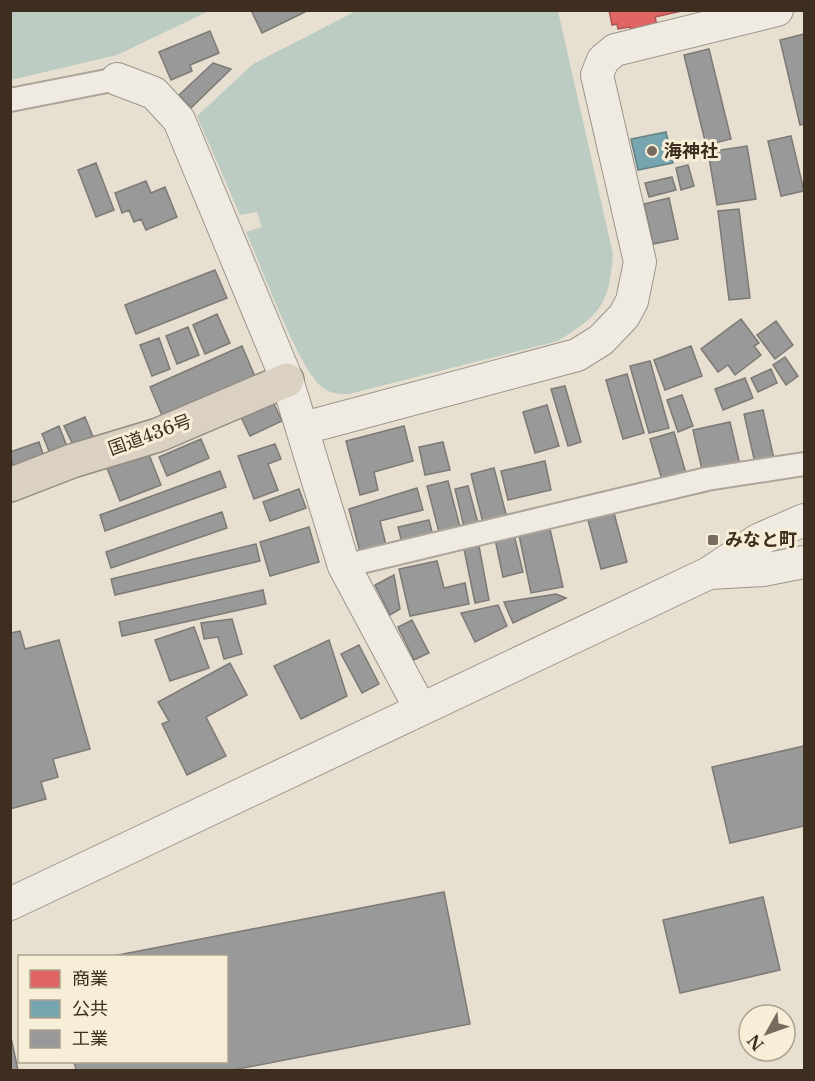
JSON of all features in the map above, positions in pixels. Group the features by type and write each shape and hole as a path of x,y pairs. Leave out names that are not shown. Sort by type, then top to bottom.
{"highway":[{"name":"国道436号","path":"10,485 72,461 158,435 287,380"}],"street":[{"path":"304,428 577,355 606,335 624,316 632,301 640,262 597,75 603,60 615,50 738,15 777,10"},
{"path":"10,100 117,78 154,93 179,120 287,380 304,428 344,566 420,708"},
{"path":"344,566 707,479 804,464"},
{"path":"10,904 709,573 758,540 804,520"},
{"path":"709,573 763,570 804,562"}],"shaded area":[{"path":"358,10 558,11 613,254 609,285 600,306 584,323 558,341 349,394 335,393 322,387 302,360 246,232 262,227 257,212 240,215 197,116 253,64"},
{"path":"10,11 209,11 117,55 11,80"}],"building: 商業":[{"path":"609,10 686,10 655,17 657,26 631,31 630,27 618,29 617,24 612,25"}],"building: 公共":[{"name":"海神社","path":"666,132 673,163 638,170 631,139"}],"building: 工業":[{"path":"251,10 307,10 307,11 262,33"},
{"path":"210,31 219,53 190,65 192,71 171,80 159,52"},
{"path":"804,34 804,124 800,125 780,40"},
{"path":"709,49 731,139 706,145 684,55"},
{"path":"213,63 231,69 191,108 179,95"},
{"path":"791,136 804,191 781,196 768,141"},
{"path":"747,146 756,199 717,205 708,152"},
{"path":"96,163 114,210 96,217 78,170"},
{"path":"688,165 694,186 681,190 676,168"},
{"path":"672,177 676,190 649,197 645,183"},
{"path":"146,181 151,193 165,187 177,217 146,230 141,219 134,222 129,210 122,213 115,193"},
{"path":"669,198 678,239 653,244 644,204"},
{"path":"739,209 750,298 729,300 718,211"},
{"path":"215,270 227,298 136,334 125,305"},
{"path":"217,314 230,343 205,354 193,325"},
{"path":"741,319 759,343 754,346 761,355 735,375 728,365 718,372 701,349"},
{"path":"776,321 793,345 775,359 757,335"},
{"path":"188,327 199,355 177,364 166,336"},
{"path":"159,338 170,369 152,376 140,345"},
{"path":"242,346 256,379 164,420 150,387"},
{"path":"691,346 702,376 665,390 654,360"},
{"path":"785,357 798,376 786,385 773,365"},
{"path":"650,361 669,428 649,433 630,366"},
{"path":"771,369 777,383 758,392 751,378"},
{"path":"627,374 644,433 623,439 606,380"},
{"path":"745,378 753,398 723,410 715,389"},
{"path":"565,386 581,442 568,446 551,389"},
{"path":"682,395 693,426 678,432 667,400"},
{"path":"272,400 282,421 250,436 240,415"},
{"path":"547,405 559,446 535,453 523,412"},
{"path":"763,410 774,459 755,463 744,414"},
{"path":"85,417 94,439 74,447 64,426"},
{"path":"730,422 740,465 703,474 693,430"},
{"path":"59,426 68,449 51,456 42,434"},
{"path":"404,426 413,461 374,472 378,490 360,495 346,441"},
{"path":"674,432 687,477 663,483 650,439"},
{"path":"201,439 209,458 167,476 159,457"},
{"path":"39,442 45,460 14,471 10,452"},
{"path":"443,442 450,470 425,475 419,447"},
{"path":"275,444 281,459 268,464 278,490 254,499 238,456"},
{"path":"148,452 161,485 120,501 107,468"},
{"path":"545,461 551,490 508,500 501,471"},
{"path":"494,468 507,518 483,523 471,474"},
{"path":"220,471 226,487 105,531 100,515"},
{"path":"448,481 460,527 439,532 427,486"},
{"path":"468,486 478,523 464,527 455,489"},
{"path":"417,488 423,510 380,521 386,545 360,552 349,509"},
{"path":"299,489 306,508 270,521 263,502"},
{"path":"222,512 227,528 111,568 106,552"},
{"path":"614,513 627,562 601,569 588,520"},
{"path":"429,520 433,536 402,543 398,527"},
{"path":"309,527 319,562 270,576 260,542"},
{"path":"550,529 563,587 531,593 519,535"},
{"path":"514,535 523,572 503,577 495,539"},
{"path":"256,544 260,561 115,595 111,579"},
{"path":"479,546 489,600 475,603 464,549"},
{"path":"437,561 444,588 465,583 469,604 410,616 399,569"},
{"path":"394,575 400,609 390,615 375,585"},
{"path":"263,590 266,604 122,636 119,622"},
{"path":"556,594 566,598 513,623 504,602"},
{"path":"498,605 507,626 475,642 461,613"},
{"path":"232,619 242,654 224,659 218,637 204,639 201,623"},
{"path":"412,620 429,653 414,660 398,627"},
{"path":"194,627 209,668 170,681 155,640"},
{"path":"20,631 25,649 59,640 90,749 53,759 58,777 41,782 46,799 10,809 10,633"},
{"path":"329,640 347,696 301,719 274,666"},
{"path":"359,645 379,684 362,693 341,654"},
{"path":"230,663 247,695 206,717 226,756 187,775 162,724 169,721 158,702"},
{"path":"804,746 804,826 730,843 712,767"},
{"path":"444,892 470,1024 233,1070 76,1070 74,1063 228,1063 228,955 118,955"},
{"path":"763,897 780,970 680,993 663,920"},
{"path":"10,1033 18,1070 10,1070"}],"place":[{"name":"海神社","path":"652,151"},
{"name":"みなと町","path":"713,540"}]}
